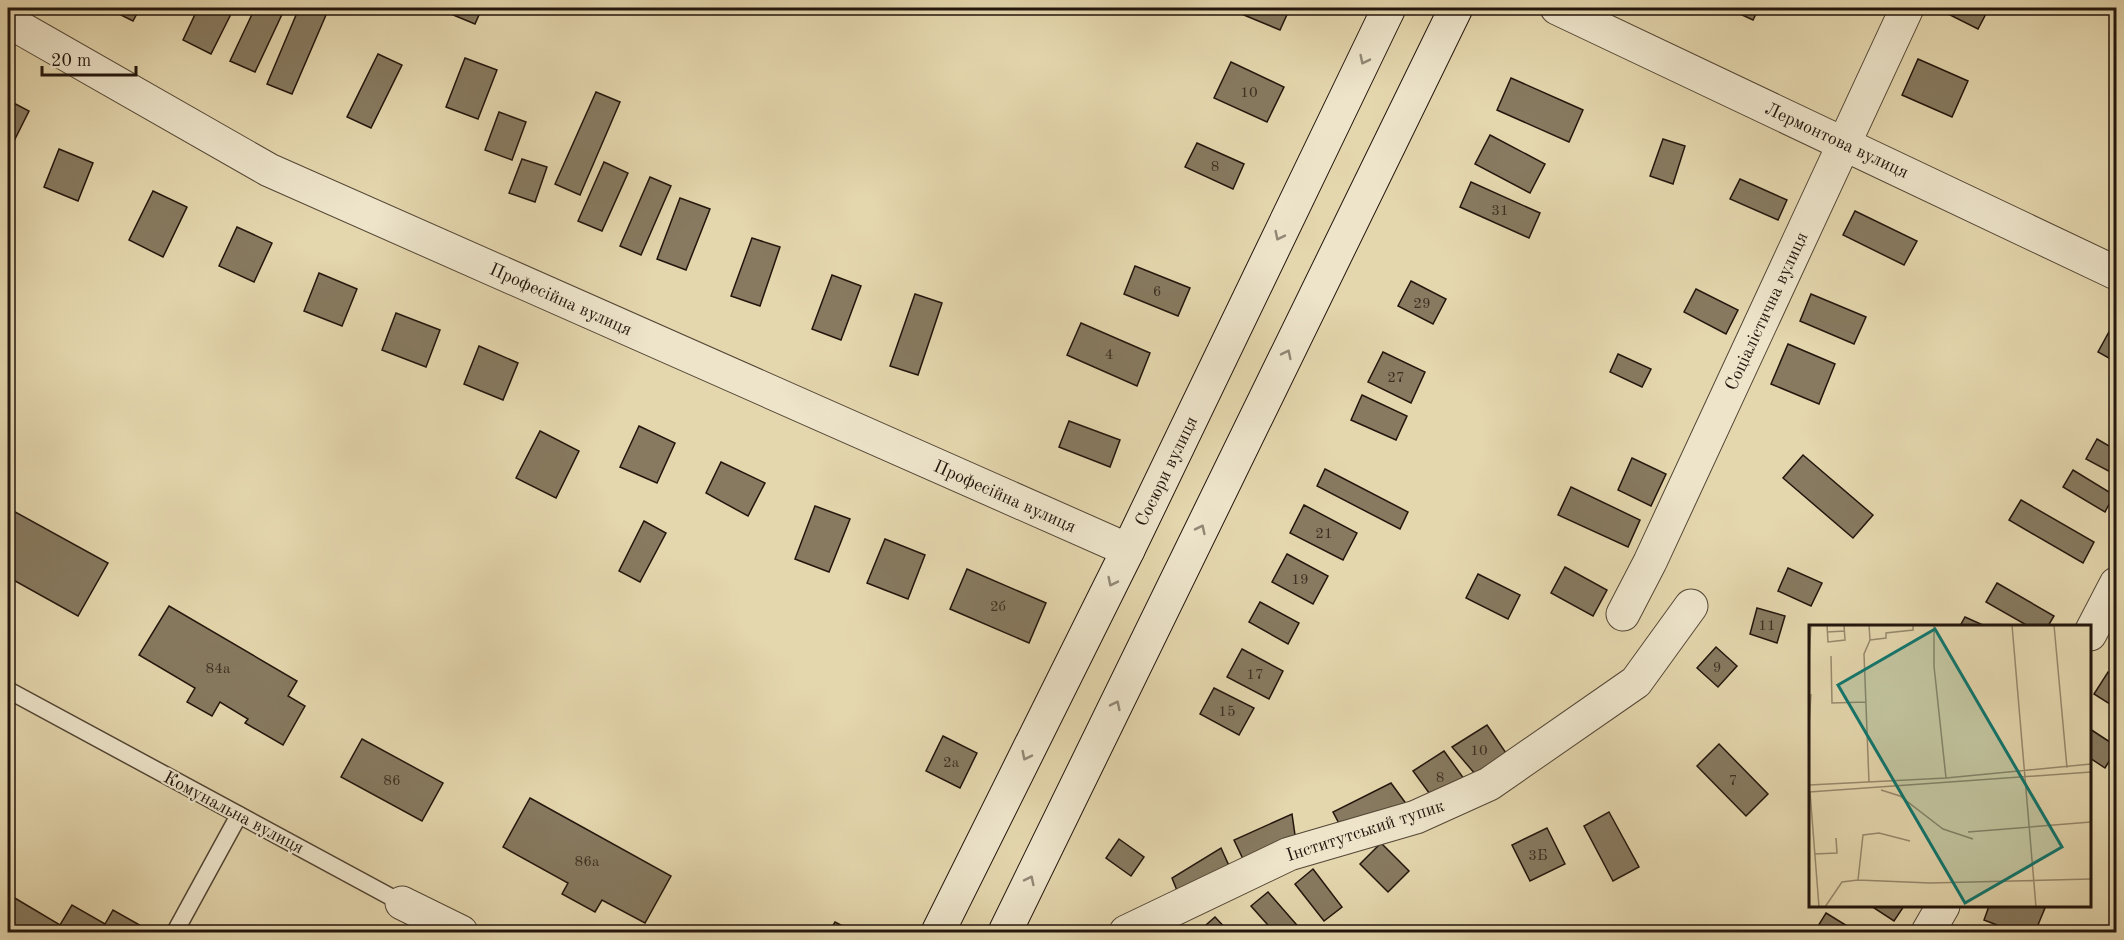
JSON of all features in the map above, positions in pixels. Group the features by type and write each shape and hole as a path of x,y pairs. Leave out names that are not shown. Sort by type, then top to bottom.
{"street":[{"name":"Сосюри вулиця","path":"938,933 1128,550 1389,8"},
{"path":"1005,933 1456,8"},
{"name":"Лермонтова вулиця","path":"1557,8 2116,273"},
{"name":"Соціалістична вулиця","path":"1623,614 1650,562 1907,8"},
{"name":"Професійна вулиця","path":"8,21 269,170 1128,550"},
{"path":"2091,632 2116,584"},
{"name":"Інститутський тупик","path":"1126,933 1289,854 1416,817 1489,784 1636,682 1691,606"},
{"name":"Комунальна вулиця","path":"402,903 461,933"},
{"path":"1928,933 1941,907"}],"lane":[{"name":"Комунальна вулиця","path":"8,690 402,903"},
{"path":"175,933 239,815"}],"building":[{"path":"107,8 140,8 133,21"},
{"path":"198,8 234,8 211,54 183,40"},
{"path":"255,8 285,8 255,72 230,61"},
{"path":"299,8 307,8 326,15 292,94 267,84"},
{"path":"454,8 482,8 475,24 451,14"},
{"path":"1227,8 1290,8 1280,30"},
{"path":"1727,8 1759,8 1753,20"},
{"path":"1946,8 1989,8 1978,29 1944,12"},
{"path":"378,54 402,65 371,128 347,117"},
{"path":"465,58 497,70 478,119 446,107"},
{"path":"1918,59 1968,81 1952,117 1902,95"},
{"path":"1231,62 1284,87 1267,122 1214,98"},
{"path":"1511,78 1583,110 1569,142 1497,110"},
{"path":"596,92 620,102 580,195 555,184"},
{"path":"8,100 29,111 8,153"},
{"path":"499,112 526,122 512,160 485,150"},
{"path":"1490,135 1545,164 1530,193 1475,164"},
{"path":"1663,139 1685,146 1673,184 1650,176"},
{"path":"1197,143 1244,164 1233,189 1185,167"},
{"path":"59,149 93,163 78,201 44,187"},
{"path":"522,159 547,167 535,202 509,193"},
{"path":"604,162 628,173 602,231 578,221"},
{"path":"650,177 671,186 641,255 620,246"},
{"path":"1740,179 1787,200 1778,220 1730,199"},
{"path":"1471,182 1540,213 1529,238 1460,207"},
{"path":"153,191 187,207 163,257 129,240"},
{"path":"680,198 710,209 686,270 657,259"},
{"path":"1855,211 1917,241 1904,265 1843,235"},
{"path":"237,227 272,243 254,282 219,266"},
{"path":"752,238 780,247 760,306 731,296"},
{"path":"1135,266 1190,288 1178,316 1124,294"},
{"path":"319,273 357,289 342,326 304,311"},
{"path":"832,275 861,286 841,340 812,329"},
{"path":"1411,281 1446,299 1433,324 1398,306"},
{"path":"1696,289 1738,310 1726,334 1684,312"},
{"path":"915,294 942,303 918,375 890,366"},
{"path":"1811,294 1866,317 1854,344 1800,321"},
{"path":"396,313 440,330 426,367 382,350"},
{"path":"2116,319 2116,362 2098,352"},
{"path":"1081,323 1150,353 1137,386 1067,355"},
{"path":"1788,344 1835,364 1819,404 1771,384"},
{"path":"479,346 518,363 503,400 464,384"},
{"path":"1383,352 1425,372 1411,403 1368,382"},
{"path":"1618,354 1651,369 1642,387 1610,372"},
{"path":"1362,395 1407,416 1396,440 1351,420"},
{"path":"1069,421 1120,440 1110,467 1059,447"},
{"path":"639,426 675,443 657,483 620,467"},
{"path":"540,431 579,451 556,498 516,478"},
{"path":"2097,439 2116,450 2116,475 2086,459"},
{"path":"1803,455 1873,515 1853,538 1783,478"},
{"path":"1632,458 1666,474 1651,506 1618,490"},
{"path":"721,462 765,483 748,516 706,493"},
{"path":"1325,469 1408,512 1400,529 1317,486"},
{"path":"2073,470 2114,495 2105,512 2063,487"},
{"path":"1571,487 1640,520 1628,547 1558,515"},
{"path":"2021,500 2094,542 2083,563 2009,520"},
{"path":"1304,505 1357,533 1343,560 1290,533"},
{"path":"815,506 850,519 829,572 795,559"},
{"path":"8,508 108,563 78,616 8,577"},
{"path":"644,521 666,533 640,582 619,571"},
{"path":"885,539 925,555 908,599 867,583"},
{"path":"1287,554 1328,576 1313,604 1272,582"},
{"path":"1565,567 1607,590 1593,616 1551,593"},
{"path":"1788,568 1822,583 1811,606 1778,591"},
{"path":"967,569 1046,603 1029,643 950,609"},
{"path":"1478,574 1520,595 1508,619 1466,598"},
{"path":"1997,583 2054,616 2049,625 2026,625 1986,602"},
{"path":"1260,602 1299,623 1288,644 1249,622"},
{"path":"169,606 297,681 288,696 305,706 283,745 245,723 248,719 220,702 212,716 187,702 195,688 139,655"},
{"path":"1757,608 1785,616 1777,643 1750,634"},
{"path":"1965,617 1983,625 1961,625"},
{"path":"1716,647 1737,666 1718,687 1697,668"},
{"path":"1242,649 1283,671 1269,699 1227,677"},
{"path":"2108,672 2116,678 2116,708 2094,694"},
{"path":"1214,688 1254,708 1239,735 1200,714"},
{"path":"1487,725 1506,753 1476,775 1452,747"},
{"path":"2091,730 2116,746 2105,768 2091,759"},
{"path":"943,736 977,753 960,788 926,771"},
{"path":"362,739 443,783 422,821 341,777"},
{"path":"1719,744 1768,794 1746,816 1697,766"},
{"path":"1444,751 1467,783 1435,801 1413,771"},
{"path":"1391,783 1407,805 1342,829 1333,812"},
{"path":"530,798 671,876 645,923 602,900 595,912 562,894 568,883 503,847"},
{"path":"1609,812 1639,867 1613,881 1584,826"},
{"path":"1292,814 1295,835 1243,859 1234,840"},
{"path":"1547,828 1565,864 1530,881 1512,845"},
{"path":"1119,839 1144,857 1131,876 1106,858"},
{"path":"1381,843 1409,871 1388,892 1360,864"},
{"path":"1221,848 1230,868 1178,893 1172,878"},
{"path":"1313,869 1342,907 1324,921 1295,884"},
{"path":"1268,892 1303,932 1274,932 1251,906"},
{"path":"8,894 60,925 72,905 105,924 113,910 152,932 8,932"},
{"path":"1873,907 1903,907 1894,921"},
{"path":"1989,907 2045,908 2035,932 2015,932 1984,920"},
{"path":"1826,913 1857,932 1815,931"},
{"path":"1215,917 1229,932 1198,932"},
{"path":"835,922 854,932 829,932"}]}
